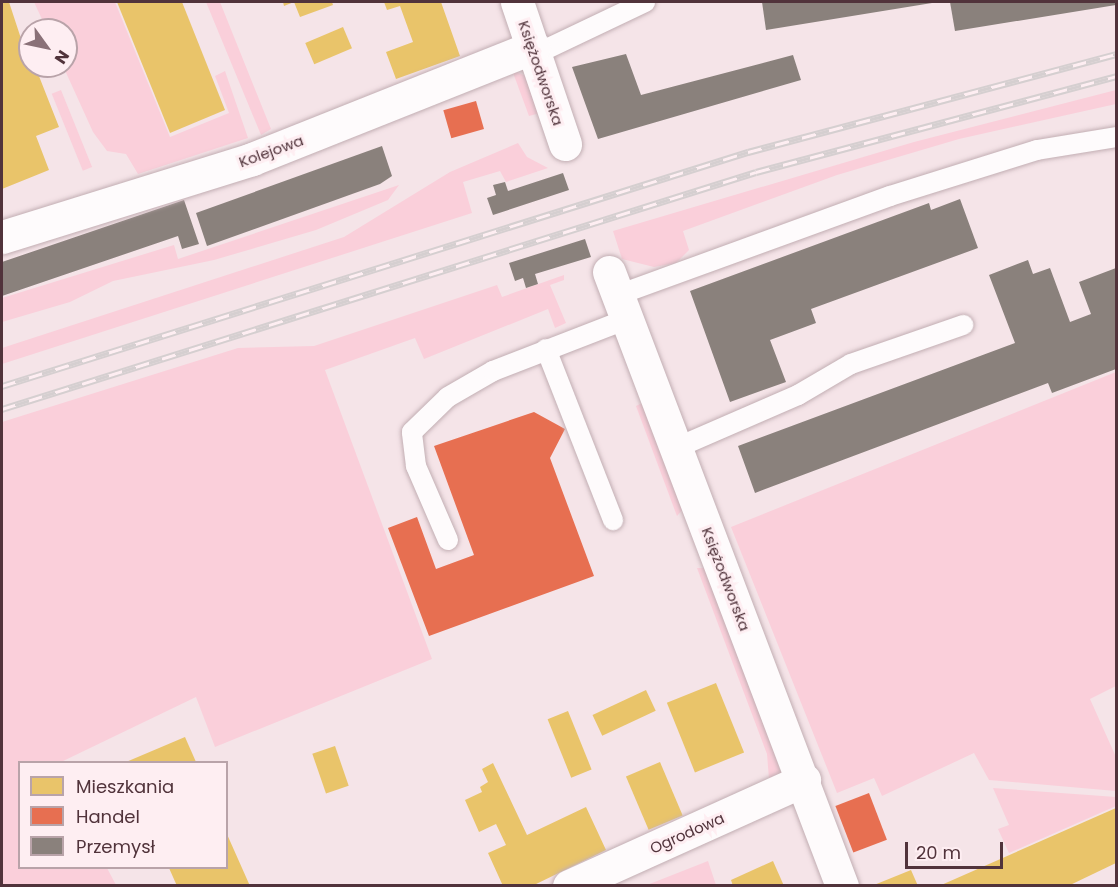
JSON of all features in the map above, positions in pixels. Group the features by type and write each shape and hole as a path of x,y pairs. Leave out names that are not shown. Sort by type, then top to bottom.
{"street":[{"name":"Księżodworska","path":"517,2 566,144"},
{"name":"Kolejowa","path":"2,237 252,159 535,51"},
{"name":"Księżodworska","path":"618,295 842,885"},
{"name":"Ogrodowa","path":"569,885 804,780"}],"lane":[{"path":"535,51 645,2"},
{"path":"448,540 416,466 412,432 448,397 546,349 618,295 890,196 1037,150 1116,137"},
{"path":"676,448 789,399 850,364 963,325"},
{"path":"546,349 613,520"}],"shaded area":[{"path":"34,2 115,2 170,137 229,113 215,76 225,71 248,138 138,174 126,154 107,151 93,132 68,78 78,78 78,18 41,18"},
{"path":"206,2 220,2 271,129 261,135"},
{"path":"512,70 526,76 540,113 529,116"},
{"path":"61,90 92,167 83,171 52,94"},
{"path":"1116,90 1116,104 959,139 837,175 683,231 689,250 676,263 654,267 622,259 613,231 914,142"},
{"path":"518,143 527,157 548,168 506,182 500,171 463,182 472,213 2,364 2,348 344,237 450,172"},
{"path":"399,185 388,200 316,230 214,260 113,281 70,302 2,322 2,298 174,245 178,259"},
{"path":"564,275 564,280 550,285 566,323 555,328 548,309 424,359 415,338 325,370 432,659 215,747 196,697 63,761 18,761 18,869 108,869 116,885 2,885 2,422 238,348 314,346 497,285 502,297"},
{"path":"1116,372 1116,686 1090,699 1116,757 1116,791 989,780 974,753 882,796 874,778 837,793 731,527"},
{"path":"642,403 683,509 677,516 636,406"},
{"path":"697,568 705,568 773,749 781,773 769,779 767,754"},
{"path":"993,788 1116,797 1116,806 1009,853 998,829 1009,825"},
{"path":"708,861 716,885 647,885"}],"building: Mieszkania":[{"path":"2,2 9,2 18,29 18,78 40,78 59,127 36,136 49,170 2,189"},
{"path":"117,2 182,2 225,110 170,133"},
{"path":"294,2 332,2 333,5 300,17"},
{"path":"384,2 441,2 460,56 396,79 386,52 413,42 400,6 387,10"},
{"path":"343,27 352,48 314,64 305,43"},
{"path":"716,683 744,753 695,772 667,703"},
{"path":"646,690 656,711 602,736 593,715"},
{"path":"568,711 592,769 571,778 548,719"},
{"path":"185,737 196,761 128,761"},
{"path":"335,746 349,786 326,794 312,754"},
{"path":"660,762 683,815 649,830 626,776"},
{"path":"493,763 527,835 586,807 606,850 532,886 503,886 488,853 506,845 496,824 479,832 465,800 482,792 480,787 488,782 482,769"},
{"path":"1116,808 1116,863 1068,886 939,886"},
{"path":"228,836 250,886 177,886 169,869 228,869"},
{"path":"773,861 784,886 733,886 731,880"},
{"path":"911,870 918,886 874,886 874,885"}],"building: Handel":[{"path":"476,101 484,129 451,138 443,110"},
{"path":"534,412 565,429 550,458 594,576 429,636 388,528 417,517 436,569 474,555 434,446"},
{"path":"869,793 887,840 853,853 835,806"}],"building: Przemysł":[{"path":"762,2 932,2 932,3 766,30"},
{"path":"950,2 1116,2 1116,5 955,31"},
{"path":"626,54 641,95 793,55 801,80 598,139 572,67"},
{"path":"382,146 392,176 380,184 207,246 196,213"},
{"path":"563,173 569,190 493,215 487,198 496,195 493,185 505,182 508,191"},
{"path":"960,199 978,248 811,309 816,323 770,340 786,382 730,402 690,291 929,203 931,210"},
{"path":"184,200 199,244 182,249 178,236 2,296 2,262"},
{"path":"585,239 591,257 535,274 538,284 526,288 523,278 515,281 509,263"},
{"path":"1028,260 1033,274 1050,268 1070,322 1091,314 1079,282 1116,268 1116,369 1052,393 1048,383 755,493 738,446 1015,343 989,275"}],"railway":[{"path":"2,386 748,152 1116,54"},
{"path":"2,409 756,172 1116,76"}]}
